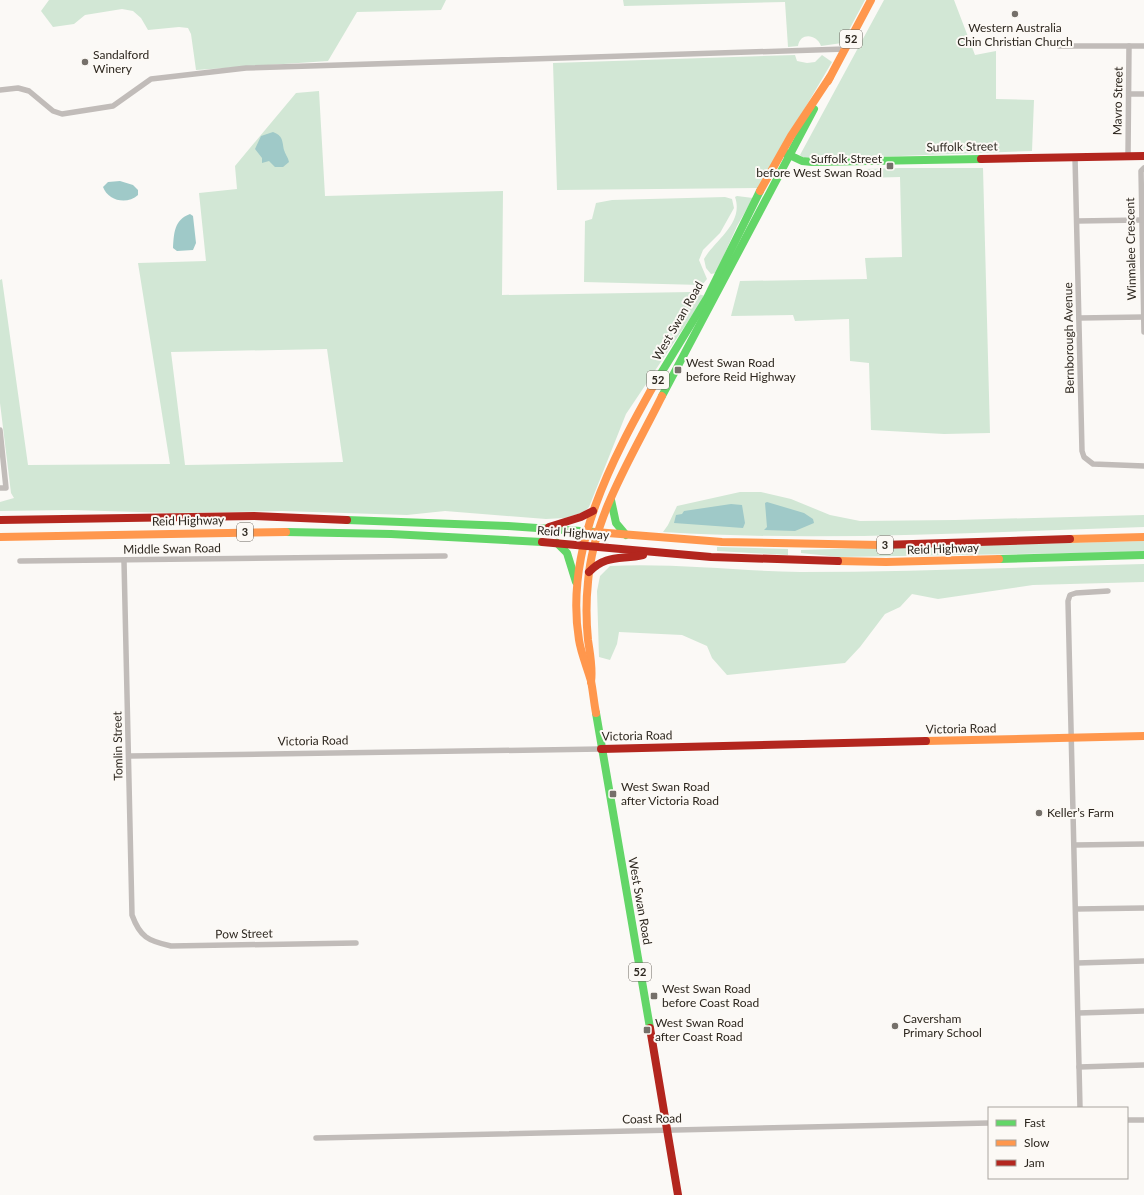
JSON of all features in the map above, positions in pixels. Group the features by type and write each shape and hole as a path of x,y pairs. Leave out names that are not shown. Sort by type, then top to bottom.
{"main road":[{"name":"West Swan Road","path":"591,682 593,671 587,608 589,572 594,546 611,500 663,392 786,154 830,77 871,0"},
{"name":"West Swan Road","path":"678,1195 668,1130 601,749 591,682 578,636 575,607 576,582 582,546 593,511 627,436 669,360 707,297 748,213 786,154"},
{"name":"Suffolk Street","path":"786,154 802,161 824,162 1144,156"},
{"path":"611,500 614,522 626,535"},
{"path":"547,528 581,517 593,511"},
{"name":"Reid Highway","path":"0,520 254,516 547,528 722,542 886,545 1144,537"},
{"name":"Reid Highway","path":"0,537 252,532 390,534 557,543 652,552 787,561 886,562 1144,555"},
{"path":"557,543 567,553 576,582"},
{"path":"589,572 594,565 605,560 638,557 652,552"},
{"name":"Victoria Road","path":"601,749 1144,736"}],"street":[{"path":"1059,46 1144,46"},
{"name":"Mavro Street","path":"1128,156 1129,46"},
{"path":"0,90 18,88 29,91 53,111 62,114 113,106 150,79 246,68 845,49"},
{"path":"1129,94 1144,94"},
{"name":"Bernborough Avenue","path":"1075,157 1082,451 1084,456 1093,464 1144,466"},
{"name":"Winmalee Crescent","path":"1144,168 1141,171 1144,332"},
{"path":"1077,221 1142,220"},
{"path":"1079,318 1144,317"},
{"path":"0,430 3,488"},
{"name":"Middle Swan Road","path":"20,561 124,561 445,556"},
{"name":"Tomlin Street","path":"124,561 130,756 132,915 137,929"},
{"path":"1080,1107 1075,845 1068,601 1070,595 1076,593 1108,591"},
{"name":"Victoria Road","path":"130,756 601,749"},
{"path":"1075,845 1144,844"},
{"path":"1076,909 1144,908"},
{"name":"Pow Street","path":"137,929 152,942 171,946 356,942"},
{"path":"1077,963 1144,961"},
{"path":"1078,1013 1144,1011"},
{"path":"1079,1066 1144,1065"},
{"path":"1128,1120 1144,1120"},
{"name":"Coast Road","path":"316,1138 988,1123"}],"green space":[{"path":"49,0 446,0 441,10 357,12 328,61 196,70 191,34 188,28 179,27 148,30 141,18 133,11 122,9 85,15 74,24 53,27 41,11"},
{"path":"623,0 865,0 842,43 821,46 816,39 809,36 802,38 799,41 798,46 788,47 785,2 624,6"},
{"path":"884,0 954,0 975,55 996,51 996,99 1034,100 1032,151 821,159 818,157 814,159 802,157 800,155"},
{"path":"795,55 797,61 807,63 815,62 822,55 832,62 758,188 557,190 553,63"},
{"path":"319,91 325,196 503,191 502,295 692,292 705,296 626,414 589,507 584,512 565,518 546,519 445,511 407,515 282,511 173,513 71,510 0,511 0,502 14,498 11,493 0,403 0,280 2,279 28,465 170,464 138,263 206,261 199,193 237,189 235,166 296,93","holes":["327,349 343,462 185,465 171,352"]},
{"path":"983,168 990,433 944,434 871,430 869,363 850,361 849,319 795,321 793,315 731,316 740,281 867,279 865,258 902,257 900,177 863,178 863,169"},
{"path":"725,197 732,199 734,208 720,233 703,250 699,260 707,279 702,285 584,282 585,221 592,219 596,203 612,200"},
{"path":"735,197 753,198 737,226 716,273 711,274 706,268 704,259 732,223 736,215 737,206"},
{"path":"740,492 761,492 791,499 830,515 860,521 1144,515 1144,527 843,536 723,535 663,532 677,506"},
{"path":"1144,541 1144,552 839,557 801,553 801,550"},
{"path":"717,547 788,549 788,555 717,551"},
{"path":"1144,564 1144,582 1033,585 938,599 912,594 900,607 885,614 860,647 845,663 727,675 712,658 707,646 682,635 619,632 617,644 610,660 599,657 597,591 600,576 610,566 681,566 800,572 843,572"}],"water":[{"path":"273,132 279,135 282,139 284,151 289,160 289,162 283,167 275,167 269,161 262,163 262,158 255,149 261,136"},
{"path":"120,181 133,185 138,190 138,195 129,200 123,201 109,196 105,192 103,187 108,182"},
{"path":"190,214 193,216 196,243 193,250 177,251 173,248 176,228 181,220"},
{"path":"767,502 804,513 813,519 814,523 795,531 764,530 767,527 765,503"},
{"path":"731,504 742,505 745,523 743,528 674,523 676,515 682,514 684,511"}],"traffic: fast":[{"path":"662,396 814,109"},
{"path":"783,152 802,161 812,162 981,159"},
{"path":"655,383 707,298 760,191"},
{"path":"611,500 616,523 626,535"},
{"path":"347,520 508,526 595,532"},
{"path":"286,532 391,534 542,542"},
{"path":"557,543 567,553 576,582"},
{"path":"999,559 1144,555"},
{"path":"596,713 650,1028"}],"traffic: slow":[{"path":"828,81 871,0"},
{"path":"760,191 791,136 830,77"},
{"path":"596,713 591,681 579,640 576,606 578,572 585,539 595,506 608,474 623,442 655,383"},
{"path":"591,682 592,677 586,611 591,557 606,510 616,486 662,396"},
{"path":"0,537 286,532"},
{"path":"595,532 722,542 881,545"},
{"path":"1070,539 1144,537"},
{"path":"838,561 886,562 999,559"},
{"path":"926,741 1144,736"}],"traffic: jam":[{"path":"981,159 1144,156"},
{"path":"549,527 581,517 593,511"},
{"path":"0,520 254,516 347,520"},
{"path":"881,545 1070,539"},
{"path":"542,542 711,557 838,561"},
{"path":"589,572 595,566 608,560 643,555"},
{"path":"601,749 926,741"},
{"path":"650,1028 678,1195"}],"place":[{"name":"Western Australia Chin Christian Church","path":"1015,14"},
{"name":"Sandalford Winery","path":"85,62"},
{"name":"Suffolk Street before West Swan Road","path":"890,166"},
{"name":"West Swan Road before Reid Highway","path":"678,370"},
{"name":"West Swan Road after Victoria Road","path":"613,794"},
{"name":"Keller’s Farm","path":"1039,813"},
{"name":"West Swan Road before Coast Road","path":"654,996"},
{"name":"Caversham Primary School","path":"895,1026"},
{"name":"West Swan Road after Coast Road","path":"647,1030"}]}
